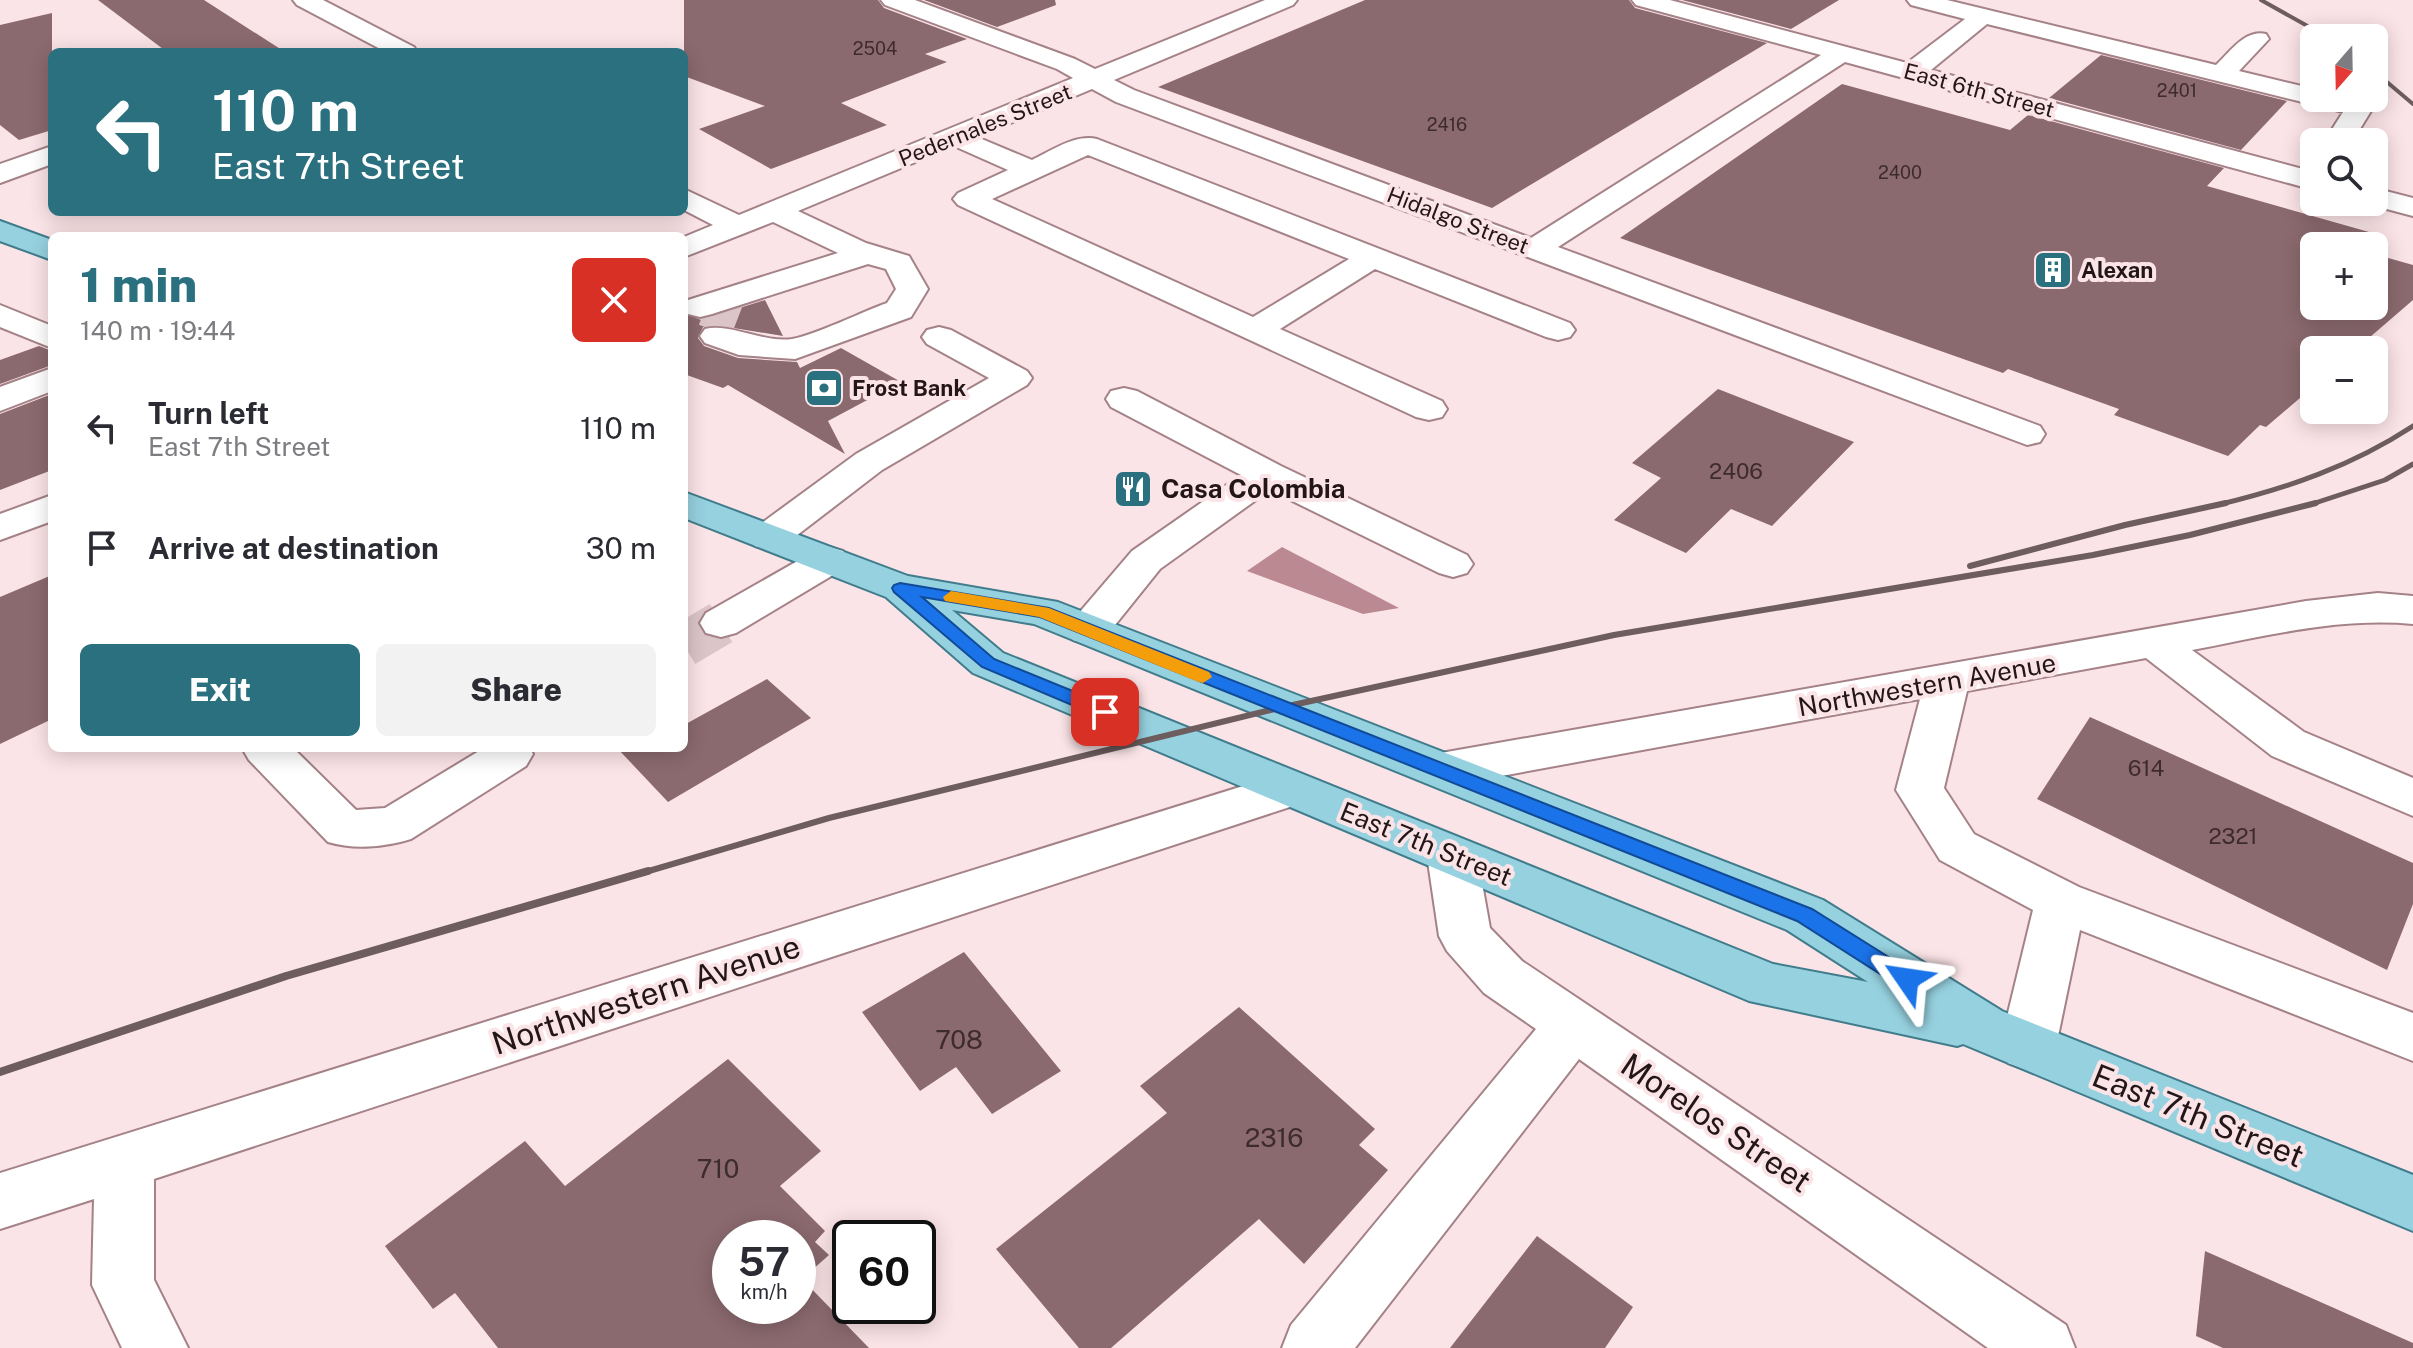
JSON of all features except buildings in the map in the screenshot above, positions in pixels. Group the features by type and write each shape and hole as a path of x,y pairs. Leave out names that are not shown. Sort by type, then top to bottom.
{"main road":[{"path":"0,230 48,249"},
{"name":"East 7th Street","path":"688,506 900,588 1043,612 1805,915 2005,1037 2413,1203"},
{"name":"East 7th Street","path":"900,588 988,663 1768,985 2005,1037"}],"street":[{"path":"305,0 397,48"},
{"name":"Hidalgo Street","path":"893,0 1098,79 1125,96 2027,434"},
{"name":"East 6th Street","path":"1644,0 2300,177"},
{"path":"1919,0 2300,93"},
{"name":"Pedernales Street","path":"688,246 1098,79 1276,1"},
{"path":"1912,72 1983,16"},
{"path":"2222,74 2257,39"},
{"path":"1534,249 1842,53"},
{"path":"955,137 1032,170"},
{"path":"1429,409 968,199 1087,145 1558,330"},
{"path":"0,174 48,156"},
{"path":"1237,204 1311,165"},
{"path":"688,200 738,226"},
{"path":"2388,201 2413,207"},
{"path":"774,211 883,259 912,289 899,310 795,349 739,345 709,314 883,259"},
{"path":"1255,330 1373,257"},
{"path":"769,537 869,462 1015,378 939,337"},
{"path":"0,400 48,380"},
{"path":"1124,399 1268,474 1453,564"},
{"path":"1088,630 1146,560 1268,474"},
{"path":"0,528 48,511"},
{"path":"721,623 829,560"},
{"name":"Northwestern Avenue","path":"1441,770 2306,615 2378,607 2413,610"},
{"path":"2156,644 2288,744 2413,798"},
{"path":"1947,681 1920,790 1957,847 2061,901 2413,1037"},
{"path":"269,752 345,829 394,826 510,754"},
{"name":"Northwestern Avenue","path":"0,1201 1291,789"},
{"name":"Morelos Street","path":"1452,855 1465,936 1503,977 2043,1348"},
{"path":"2005,1037 2061,901"},
{"path":"1314,1348 1573,1025"},
{"path":"124,1162 123,1285 156,1348"}],"shaded area":[{"path":"1282,547 1399,608 1363,614 1247,571"}],"tunnel":[{"path":"705,309 744,324"},
{"path":"688,643 721,623"}],"railway":[{"path":"2261,0 2304,24"},
{"path":"2388,83 2413,104"},
{"path":"2218,505 2319,474 2367,453 2413,426"},
{"path":"2312,504 2385,480 2413,464"},
{"path":"2218,505 2226,503"},
{"path":"2312,504 2316,503"},
{"path":"642,873 829,818 1279,708 1614,635 2093,555 2190,535 2312,504"},
{"path":"1970,566 2125,525 2218,505"},
{"path":"0,1072 286,976 648,871"}],"slow traffic":[{"path":"951,597 1043,612 1203,677"}],"place":[{"name":"Alexan","path":"2053,270"},
{"name":"Frost Bank","path":"824,388"},
{"name":"Casa Colombia","path":"1133,489"}],"route":[{"path":"1105,712 988,663 900,588 1043,612 1805,915 1907,979"}]}
